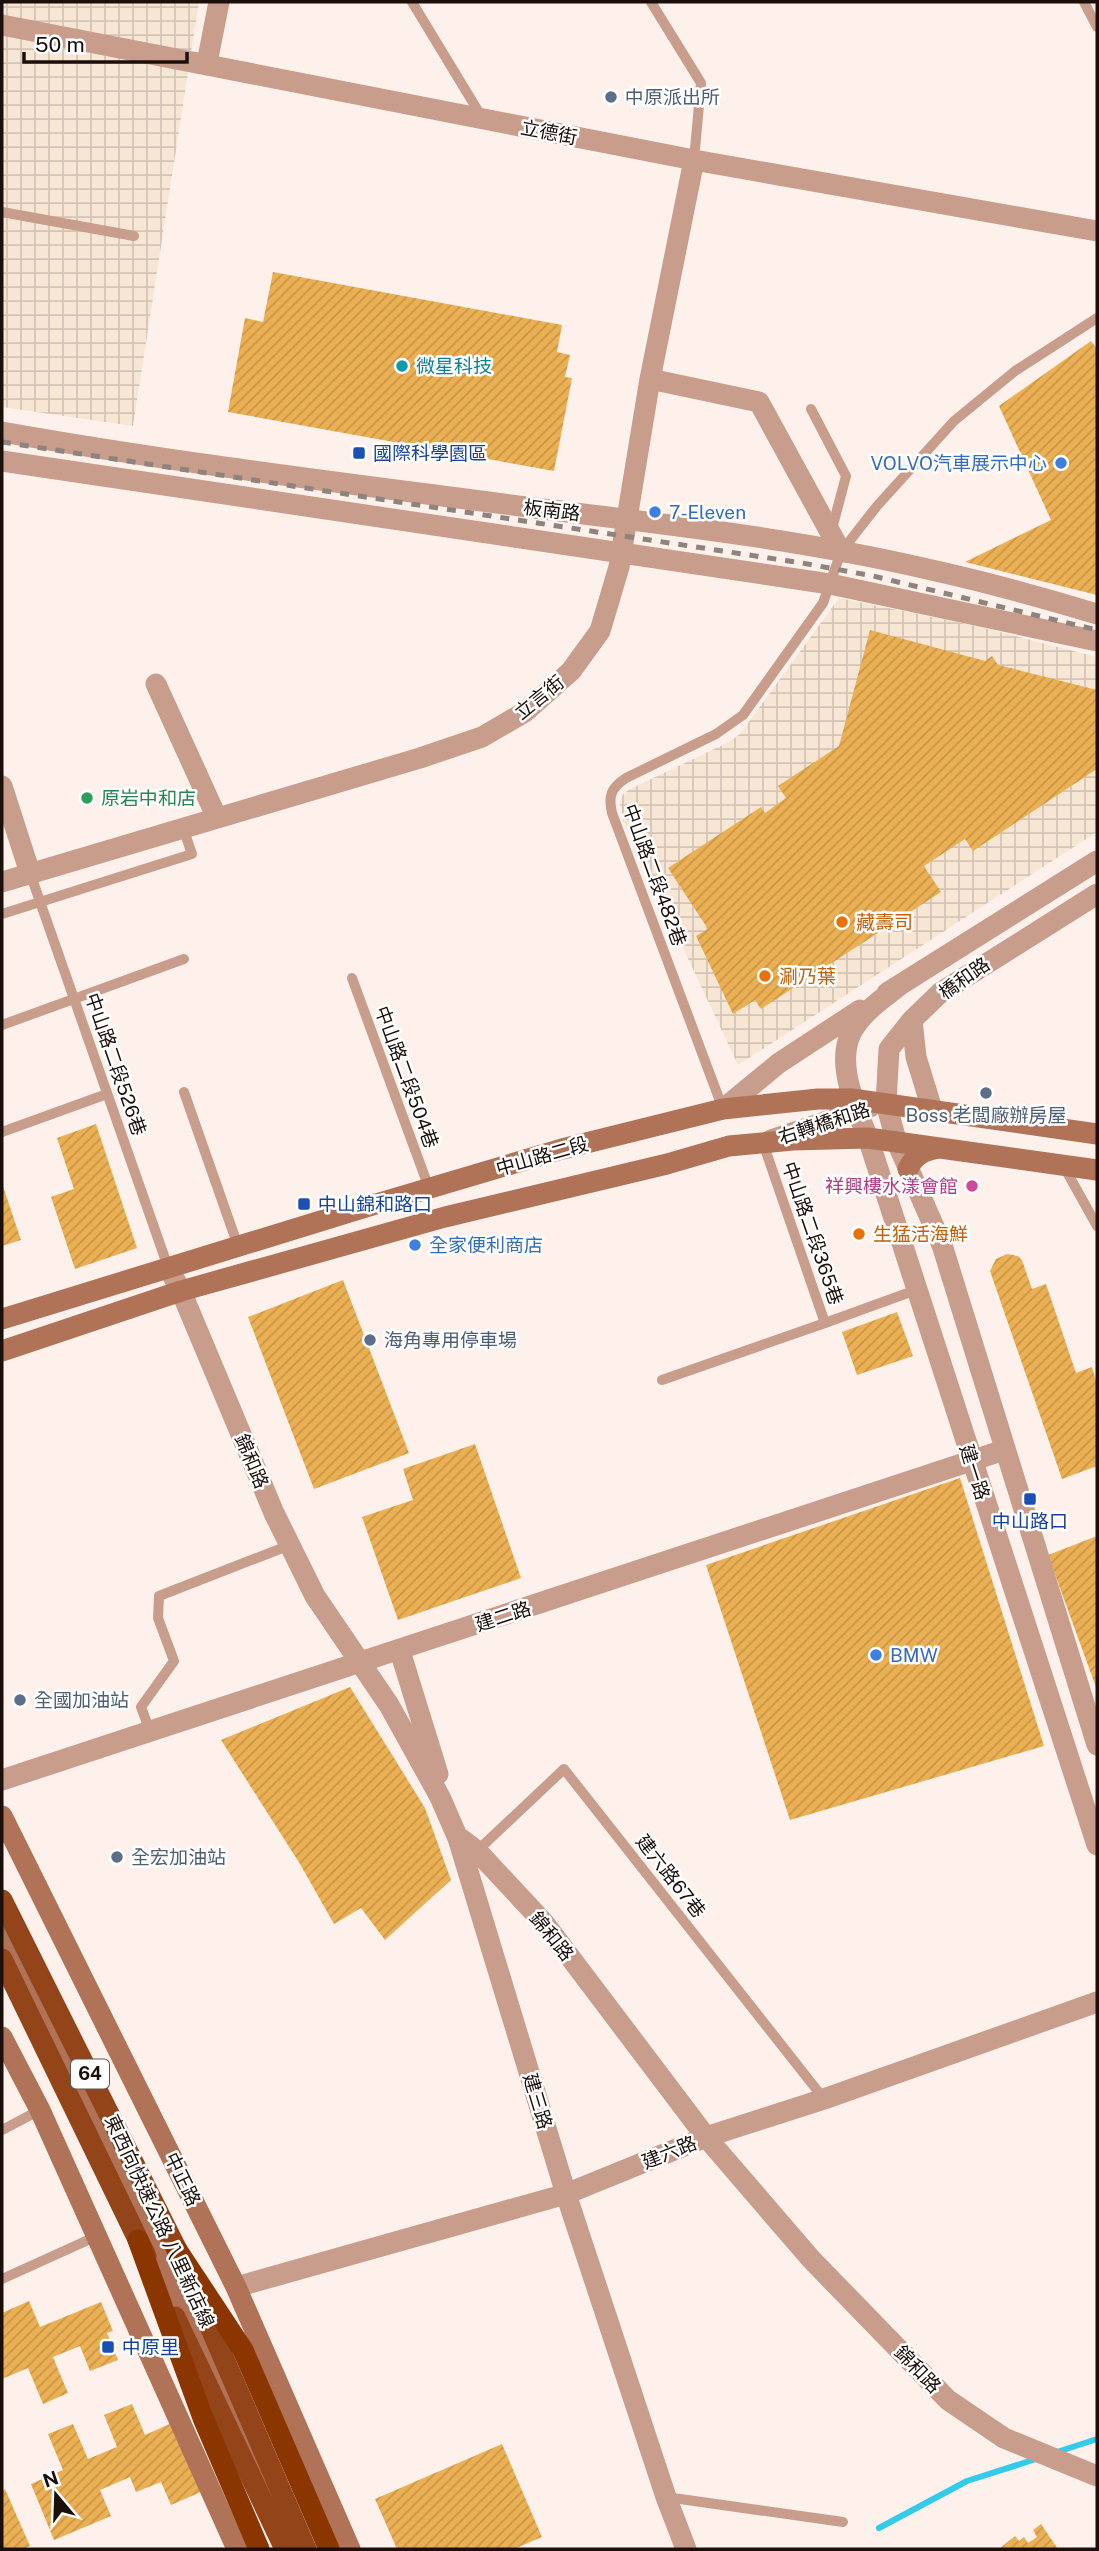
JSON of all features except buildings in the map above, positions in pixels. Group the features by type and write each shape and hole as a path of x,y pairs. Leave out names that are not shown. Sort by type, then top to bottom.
{"highway":[{"name":"東西向快速公路 八里新店線","path":"2,1900 177,2250 306,2549"},
{"name":"東西向快速公路 八里新店線","path":"2,1959 285,2549"},
{"path":"138,2240 203,2418 259,2549"},
{"path":"177,2250 243,2350 329,2549"}],"main road":[{"name":"中山路二段","path":"2,1319 238,1245 562,1149 723,1109 818,1099 854,1105 886,1103 1097,1134"},
{"name":"中山路二段","path":"2,1351 181,1292 444,1217 667,1164 729,1146 793,1140 867,1138 1097,1170"},
{"path":"908,1169 915,1157 924,1152 948,1148"},
{"name":"中正路","path":"2,1816 236,2287 350,2549"},
{"path":"2,1924 140,2210 296,2549"},
{"path":"2,2037 40,2110 237,2549"}],"street":[{"path":"207,63 219,2"},
{"name":"立德街","path":"2,25 694,160 1097,231"},
{"name":"立言街","path":"2,882 420,758 482,737 525,712 571,671 600,631 615,584 650,379 694,160"},
{"path":"650,379 759,401 841,552"},
{"name":"板南路","path":"2,432 135,456 627,519 841,552 934,570 1031,594 1097,614"},
{"name":"板南路","path":"2,461 830,584 1097,641"},
{"path":"156,684 217,818"},
{"path":"2,786 30,873"},
{"name":"橋和路","path":"723,1109 779,1063 1097,862"},
{"name":"橋和路","path":"886,1103 890,1049 912,1020 940,993 1097,894"},
{"name":"橋和路","path":"854,1105 845,1052 848,1038 862,1017 900,985"},
{"path":"912,1020 916,1057 932,1109"},
{"name":"建一路","path":"886,1103 896,1140 942,1245 1097,1745"},
{"name":"建一路","path":"854,1105 1097,1845"},
{"name":"右轉橋和路","path":"763,1143 854,1105"},
{"name":"錦和路","path":"168,1267 274,1513 315,1596 389,1705 421,1762 457,1836 477,1851 545,1924 706,2137 811,2259 948,2400 1004,2438 1097,2476"},
{"name":"建二路","path":"2,1780 1004,1450"},
{"name":"建三路","path":"400,1650 566,2194 666,2497 686,2549"},
{"name":"建六路","path":"236,2287 566,2194 706,2137 824,2099 1097,2002"}],"lane":[{"path":"412,2 483,118"},
{"path":"651,2 701,83 694,160"},
{"path":"1084,2 1097,27"},
{"path":"2,212 134,236"},
{"path":"1093,321 1097,334"},
{"name":"中山路二段482巷","path":"723,1109 612,813 610,794 615,786 626,778 716,734 743,715 823,603 841,552 877,506 954,421 1015,371 1093,321"},
{"path":"811,409 846,476 831,532"},
{"path":"2,914 192,854 183,828"},
{"name":"中山路二段526巷","path":"30,873 168,1267"},
{"path":"2,1025 184,959"},
{"name":"中山路二段504巷","path":"352,978 429,1188"},
{"path":"184,1092 238,1245"},
{"path":"2,1132 107,1094"},
{"name":"中山路二段365巷","path":"763,1143 825,1323 916,1290"},
{"path":"1063,1165 1097,1226"},
{"path":"662,1381 825,1323"},
{"path":"150,1731 141,1707 174,1661 158,1618 159,1596 290,1545"},
{"name":"建六路67巷","path":"477,1851 564,1769 824,2099"},
{"path":"2,2130 40,2110"},
{"path":"2,2279 97,2236"},
{"path":"666,2497 843,2522"}],"shaded area":[{"path":"2,2 199,2 133,426 2,407"},
{"path":"839,598 976,626 1097,657 1097,832 738,1065 623,820 620,801 623,794 630,789 729,742 740,734"}],"waterway":[{"path":"1057,2452 1097,2439"},
{"path":"879,2528 967,2481 1036,2459"}],"railway":[{"path":"2,442 802,563 873,576 1097,630"}],"place":[{"name":"中原派出所","path":"611,97"},
{"name":"微星科技","path":"402,366"},
{"name":"國際科學園區","path":"359,453"},
{"name":"VOLVO汽車展示中心","path":"1061,463"},
{"name":"7-Eleven","path":"655,512"},
{"name":"原岩中和店","path":"87,798"},
{"name":"藏壽司","path":"842,922"},
{"name":"涮乃葉","path":"765,976"},
{"name":"Boss 老闆廠辦房屋","path":"986,1093"},
{"name":"祥興樓水漾會館","path":"972,1186"},
{"name":"中山錦和路口","path":"304,1204"},
{"name":"生猛活海鮮","path":"859,1234"},
{"name":"全家便利商店","path":"415,1245"},
{"name":"海角專用停車場","path":"370,1340"},
{"name":"中山路口","path":"1030,1499"},
{"name":"BMW","path":"876,1655"},
{"name":"全國加油站","path":"20,1700"},
{"name":"全宏加油站","path":"117,1857"},
{"name":"中原里","path":"108,2347"}]}
